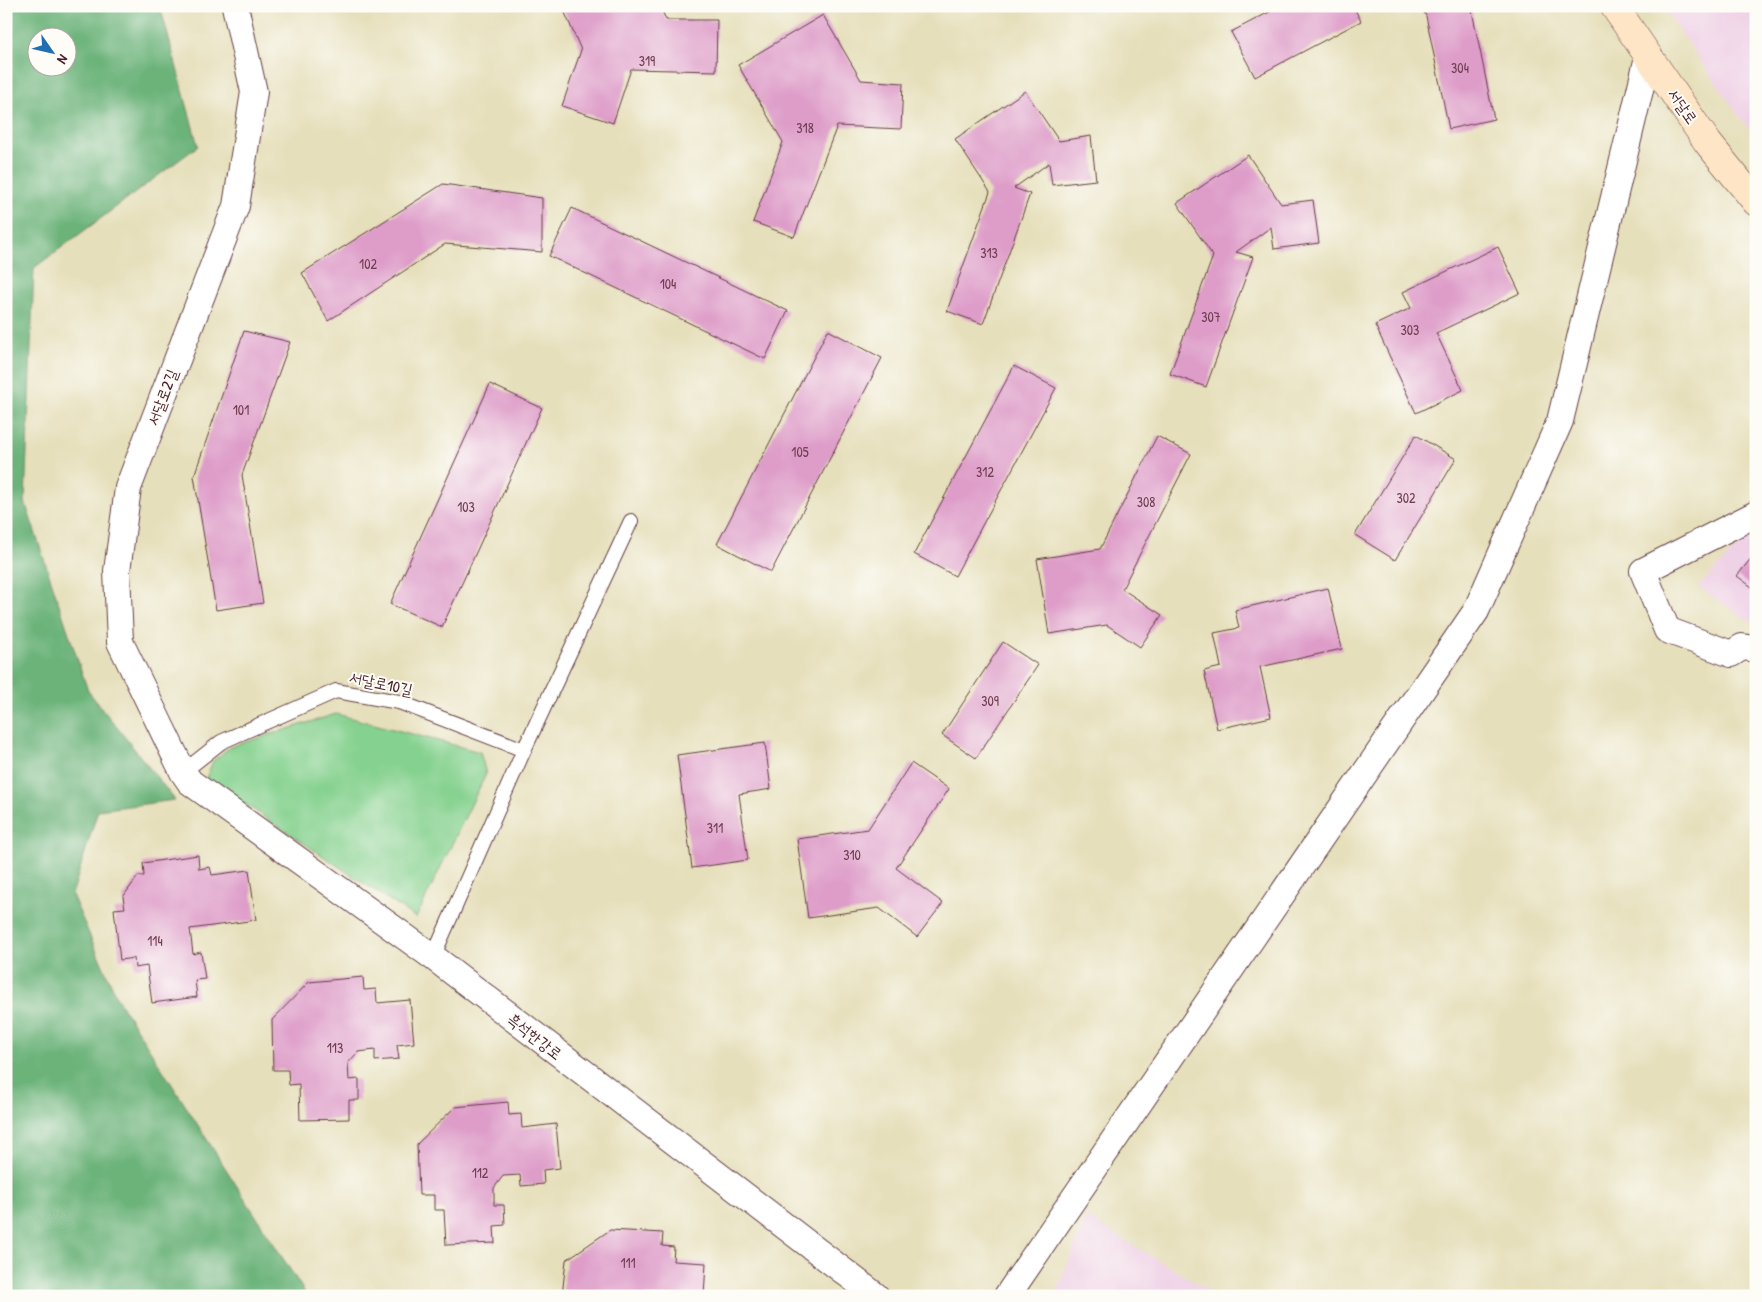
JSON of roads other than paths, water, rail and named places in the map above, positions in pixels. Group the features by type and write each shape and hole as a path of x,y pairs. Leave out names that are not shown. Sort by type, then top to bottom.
{"street":[{"name":"서달로2길","path":"186,777 120,642 117,571 128,488 236,206 254,92 235,6"},
{"name":"서달로","path":"1614,6 1708,143 1756,202"},
{"path":"1007,1296 1476,611 1560,421 1648,56"},
{"path":"1756,514 1643,571 1667,630 1731,654 1742,648 1756,649"},
{"name":"흑석한강로","path":"186,777 433,957 876,1296"}],"lane":[{"path":"433,957 524,750 631,521"},
{"name":"서달로10길","path":"186,777 221,742 336,691 399,702 524,750"}]}
